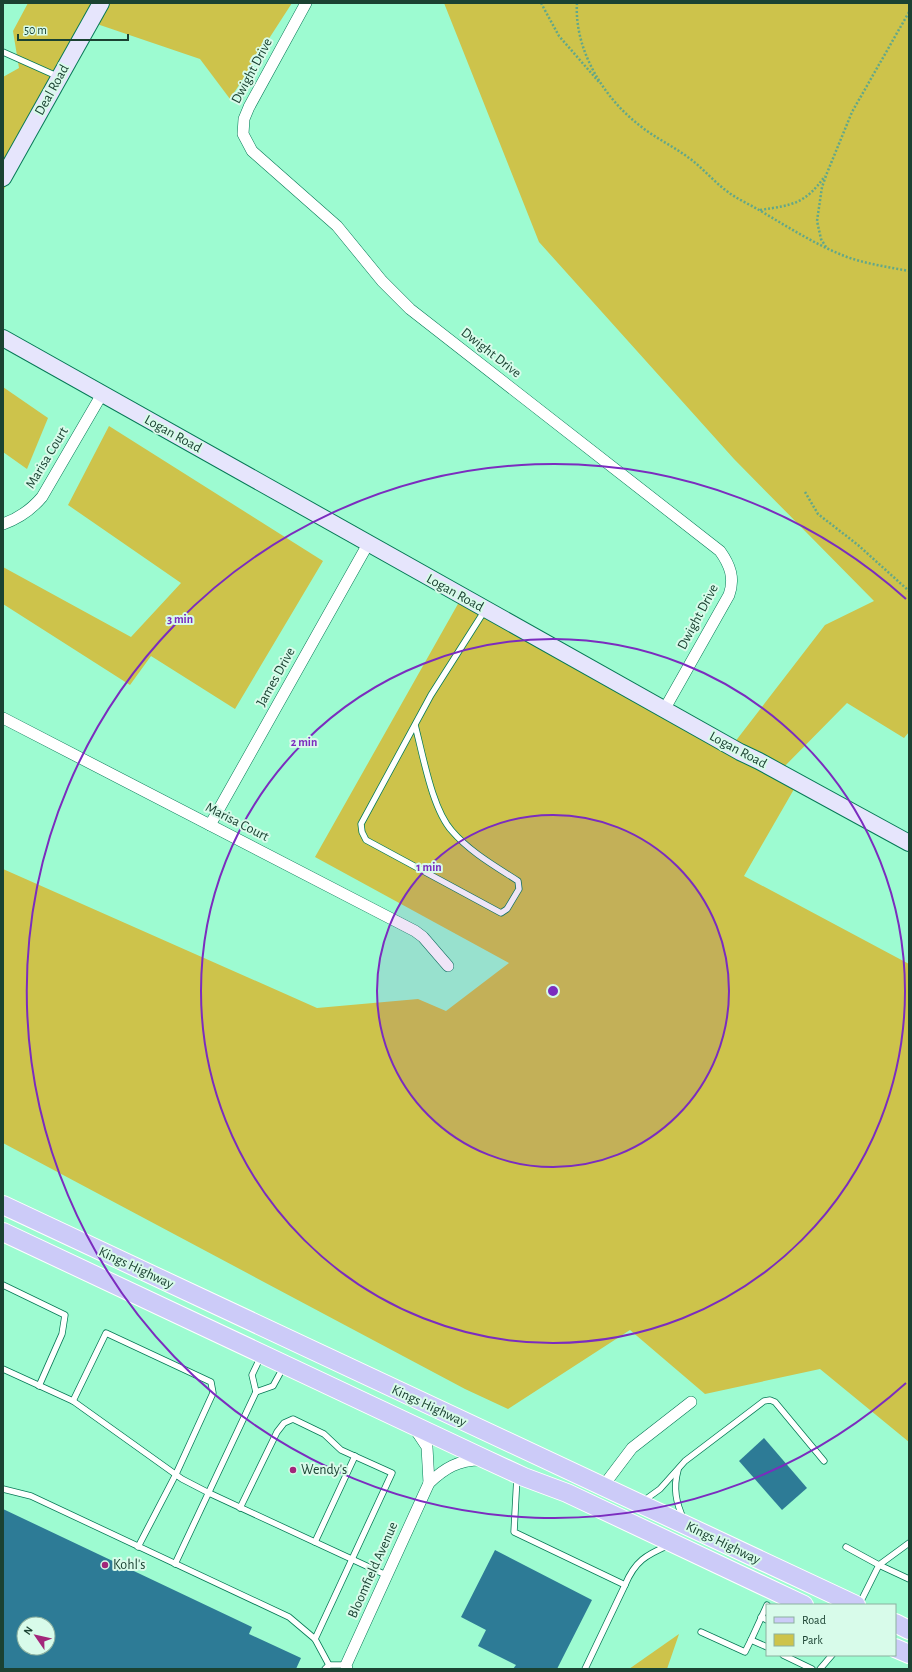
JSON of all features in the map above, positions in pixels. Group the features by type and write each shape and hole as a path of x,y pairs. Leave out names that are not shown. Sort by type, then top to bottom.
{"main road":[{"name":"Kings Highway","path":"3,1205 530,1454 641,1503 855,1604"},
{"name":"Kings Highway","path":"3,1232 410,1423 485,1460 567,1493 674,1543 769,1600 797,1604"},
{"path":"896,1624 909,1630"},
{"path":"896,1648 909,1654"}],"street":[{"name":"Deal Road","path":"3,178 101,3"},
{"name":"Dwight Drive","path":"306,3 249,107 244,119 243,134 252,151 337,226 382,281 410,309 720,551 727,561 732,575 732,586 729,595 664,710"},
{"name":"Logan Road","path":"3,338 664,710 909,843"},
{"name":"Marisa Court","path":"3,524 19,517 31,509 42,497 102,394"},
{"name":"James Drive","path":"210,825 368,544"},
{"name":"Marisa Court","path":"3,718 415,931 423,937 448,966"},
{"path":"604,1486 632,1448 691,1402"},
{"name":"Bloomfield Avenue","path":"410,1423 425,1443 429,1461 429,1483"},
{"name":"Bloomfield Avenue","path":"347,1667 386,1575 429,1483 444,1469 459,1462 485,1460"}],"lane":[{"path":"3,52 59,77"},
{"path":"415,725 438,810 451,830 471,850 518,881 519,888 507,909 501,913 366,840 362,832 361,824 431,695 485,609"},
{"path":"3,1285 65,1315 62,1334 39,1386"},
{"path":"72,1401 106,1333 211,1382 213,1392 176,1474 138,1547"},
{"path":"175,1564 256,1392 252,1375 262,1354"},
{"path":"256,1392 273,1386 285,1365"},
{"path":"3,1369 72,1401 176,1474 209,1494 386,1575"},
{"path":"641,1503 660,1489 685,1461 764,1401 770,1400 775,1402 824,1461"},
{"path":"240,1508 277,1432 284,1423 293,1419 324,1434 341,1450 392,1473 315,1639"},
{"path":"315,1542 355,1456"},
{"path":"678,1469 676,1492 678,1506 687,1526"},
{"path":"517,1474 514,1532 625,1585"},
{"path":"3,1489 30,1496 289,1617 315,1639 327,1667 347,1667"},
{"path":"858,1604 879,1565 909,1542"},
{"path":"585,1669 630,1572 638,1562 650,1553 674,1543"},
{"path":"846,1547 909,1579"},
{"path":"700,1632 745,1652 764,1619"},
{"path":"751,1640 766,1648"},
{"path":"785,1656 812,1669"},
{"path":"820,1669 831,1656"}],"path":[{"path":"541,3 559,36 625,113 638,125 659,140 690,158 727,192 826,247 867,263 909,271"},
{"path":"577,3 576,18 579,35 603,86"},
{"path":"826,247 821,239 817,221 822,187 852,112 909,12"},
{"path":"760,210 787,206 809,196 827,173"},
{"path":"805,492 818,514 858,545 909,591"}],"green space":[{"path":"28,3 292,3 230,99 200,59 94,23 3,191 3,77 19,68 13,31"},
{"path":"444,3 909,3 909,732 904,738 847,703 778,773 797,784 744,876 909,964 909,1442 820,1369 705,1394 630,1330 508,1409 465,1389 3,1143 3,869 317,1008 418,999 446,1011 509,963 315,857 463,595 731,747 825,625 874,601 734,459 539,242"},
{"path":"3,387 48,418 27,469 3,452"},
{"path":"109,426 323,561 235,709 151,656 130,685 3,604 3,567 131,637 181,583 68,505"},
{"path":"679,1634 667,1669 629,1669"}],"building":[{"path":"764,1438 807,1488 782,1510 739,1461"},
{"path":"3,1509 252,1627 249,1634 301,1658 296,1669 3,1669"},
{"path":"495,1550 592,1600 557,1669 513,1669 516,1665 478,1646 486,1630 461,1617"}],"place":[{"name":"Wendy's","path":"293,1470"},
{"name":"Kohl's","path":"105,1565"}]}
